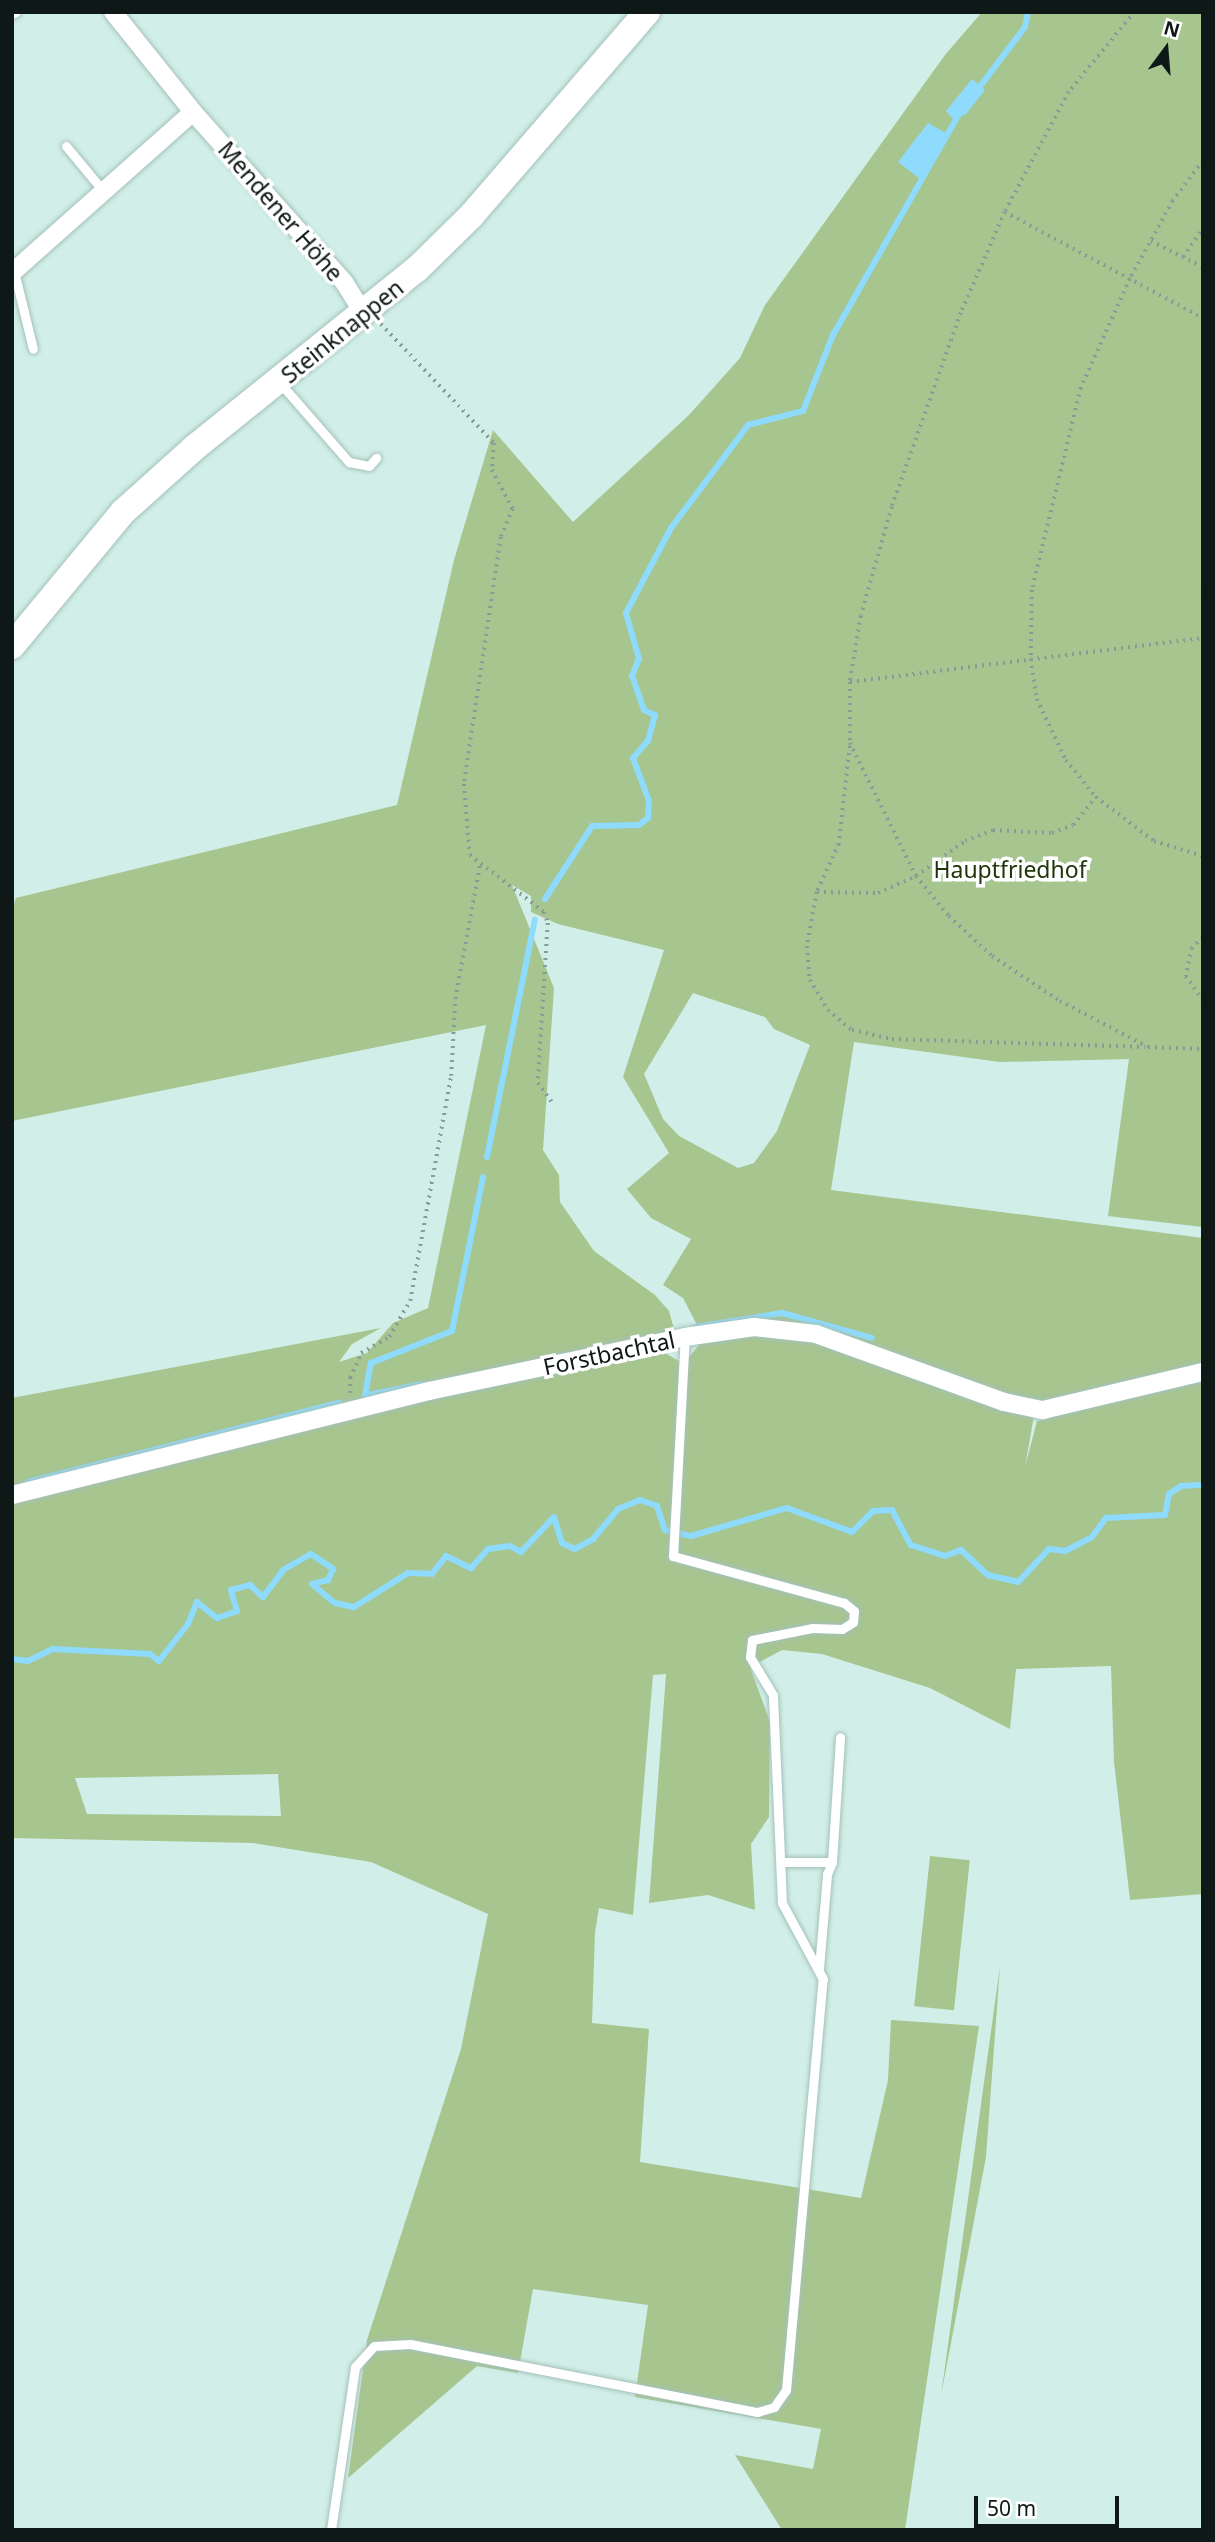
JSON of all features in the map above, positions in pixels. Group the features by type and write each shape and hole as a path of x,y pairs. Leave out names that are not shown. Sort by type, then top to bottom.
{"street":[{"name":"Mendener Höhe","path":"113,12 193,112 344,282 364,314"},
{"name":"Steinknappen","path":"15,635 123,512 194,448 280,383 364,314 471,216 648,12"},
{"path":"14,271 193,112"},
{"name":"Forstbachtal","path":"12,1495 351,1409 685,1337 754,1327 792,1329 857,1347 1004,1402 1043,1410 1203,1372"}],"lane":[{"path":"66,146 104,192"},
{"path":"14,271 33,349"},
{"path":"280,383 349,462 369,466 376,458"},
{"path":"331,2530 355,2367 374,2346 410,2343 757,2412 774,2407 786,2390 823,1979 782,1903 773,1695 750,1657 752,1640 812,1628 842,1629 853,1622 854,1611 844,1603 673,1556 685,1337"},
{"path":"818,1970 827,1874 832,1862 840,1737"},
{"path":"781,1862 832,1862"}],"path":[{"path":"1135,12 1069,92 1005,212 961,313 892,507 860,616 850,682 850,743 839,844 817,892 807,946 810,980 828,1010 852,1030 891,1039 1203,1049"},
{"path":"1203,161 1151,241 1130,279 1081,388 1031,590 1031,659 1037,699 1066,760 1096,797 1154,841 1203,856"},
{"path":"1005,212 1203,318"},
{"path":"1183,257 1203,227"},
{"path":"1151,241 1203,267"},
{"path":"364,314 390,329 494,443 492,470 513,509 501,537 464,784 470,855 544,912 548,923 538,1083 553,1104"},
{"path":"1203,586 1203,599"},
{"path":"850,682 1203,638"},
{"path":"850,743 916,876 949,916 992,957 1060,1001 1148,1047"},
{"path":"817,892 878,893 916,876 964,841 993,830 1052,833 1073,825 1096,797"},
{"path":"351,1409 350,1378 361,1353 390,1337 410,1301 451,1076 455,999 480,864"},
{"path":"1203,938 1192,948 1186,976 1203,1000"}],"green space":[{"name":"Hauptfriedhof","path":"982,12 1203,12 1203,1227 1108,1216 1129,1059 1000,1062 854,1042 831,1190 1203,1238 1203,1363 1036,1404 1025,1467 1037,1421 1203,1376 1203,1894 1130,1900 1114,1762 1111,1666 1016,1669 1010,1729 930,1688 822,1654 782,1650 750,1667 770,1722 769,1817 751,1844 755,1910 708,1895 649,1903 666,1674 653,1675 633,1915 599,1908 595,1932 592,2023 649,2029 640,2162 861,2198 888,2080 891,2020 979,2026 905,2530 782,2530 735,2455 813,2469 821,2429 635,2397 648,2305 533,2289 518,2373 477,2366 348,2478 367,2340 461,2049 488,1914 371,1862 253,1843 12,1838 12,1398 381,1328 352,1344 339,1362 367,1353 393,1323 428,1308 486,1025 12,1121 12,910 16,898 397,805 454,560 493,430 573,522 689,415 740,358 765,305 945,55","holes":["512,885 531,896 531,912 558,924 664,950 623,1077 669,1153 627,1189 651,1218 691,1239 663,1285 683,1298 698,1327 740,1320 750,1335 701,1342 684,1364 660,1350 674,1329 669,1311 655,1295 594,1251 560,1202 559,1175 543,1150 554,988","693,993 765,1017 774,1029 810,1045 777,1131 754,1163 738,1168 679,1136 663,1119 644,1074","278,1774 281,1816 87,1814 75,1778"]},
{"path":"930,1856 970,1860 954,2010 914,2006"},
{"path":"1000,1966 986,2157 941,2396"}],"water":[{"path":"972,79 985,90 966,114 954,120 946,111"},
{"path":"928,123 946,133 920,179 898,162"}],"waterway":[{"path":"978,89 1025,27 1028,12"},
{"path":"545,899 592,826 639,825 648,818 649,801 633,758 648,741 655,715 644,710 632,676 639,659 626,613 671,528 748,425 803,411 833,335 959,114"},
{"path":"487,1157 535,920"},
{"path":"365,1396 371,1363 452,1331 483,1177"},
{"path":"695,1327 782,1313 872,1338"},
{"path":"368,1395 422,1384"},
{"path":"28,1482 339,1403"},
{"path":"12,1659 28,1661 53,1649 150,1654 159,1661 188,1624 197,1602 217,1618 237,1611 231,1590 250,1585 263,1597 283,1570 311,1554 333,1569 328,1580 312,1584 335,1603 354,1607 408,1573 432,1574 446,1556 471,1568 488,1549 510,1546 521,1552 554,1517 562,1543 575,1549 593,1539 618,1509 640,1500 657,1506 665,1530 691,1536 787,1508 852,1532 873,1511 892,1510 911,1545 945,1556 961,1550 988,1575 1018,1582 1049,1549 1065,1551 1092,1537 1106,1518 1165,1515 1169,1494 1181,1486 1203,1485"}]}
